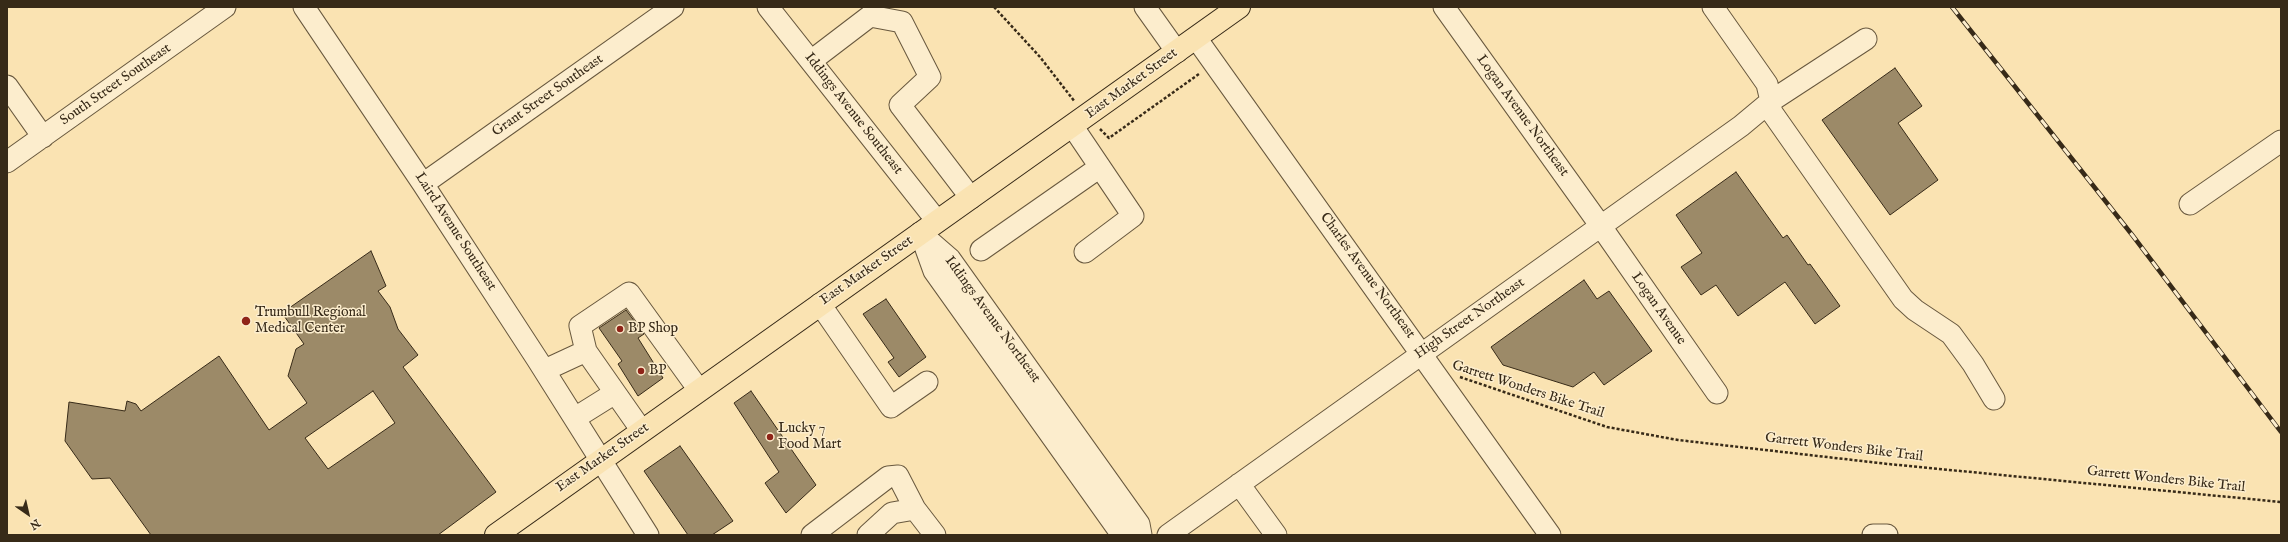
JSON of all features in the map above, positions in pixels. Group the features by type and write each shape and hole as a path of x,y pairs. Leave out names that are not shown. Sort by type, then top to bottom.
{"main road":[{"name":"East Market Street","path":"496,535 820,304 1080,122 1239,7"}],"street":[{"name":"South Street Southeast","path":"7,162 225,7"},
{"name":"Laird Avenue Southeast","path":"304,7 423,184 575,418 648,535"},
{"name":"Grant Street Southeast","path":"423,184 673,7"},
{"name":"Iddings Avenue Southeast","path":"768,7 811,61 929,227"},
{"path":"1145,7 1177,52"},
{"name":"Logan Avenue Northeast","path":"1444,7 1600,225"},
{"path":"1713,7 1767,84 1771,101 1771,111 1903,299 1916,310 1951,334 1973,364 1994,399"},
{"path":"811,61 870,16 902,22 930,77 900,105 971,198"},
{"name":"Charles Avenue Northeast","path":"1196,38 1550,535"},
{"name":"High Street Northeast","path":"1168,535 1239,484 1428,362 1600,225 1741,126 1771,101 1866,38"},
{"path":"7,86 43,137"},
{"path":"1080,122 1100,167 1133,216 1084,252"},
{"path":"2190,204 2281,141"},
{"path":"981,250 1100,167"},
{"name":"Logan Avenue","path":"1600,225 1717,393"},
{"name":"Iddings Avenue Northeast","path":"929,227 934,271 1122,535"},
{"name":"Iddings Avenue Northeast","path":"929,227 950,259 1138,524 1142,535"},
{"path":"642,431 586,351 580,326 629,293 699,390"},
{"path":"820,304 891,407 927,382"},
{"path":"544,370 586,351"},
{"path":"575,418 615,393"},
{"path":"812,535 888,476 898,476 915,509 935,535"},
{"path":"1239,484 1276,535"},
{"path":"868,535 892,513 915,509"},
{"path":"1873,535 1887,535"}],"path":[{"path":"994,7 1040,57 1080,122 1109,138 1201,73"},
{"name":"Garrett Wonders Bike Trail","path":"1428,362 1607,427 1678,440 1888,464 2281,502"}],"building":[{"path":"1895,68 1922,106 1898,123 1938,180 1890,215 1822,120"},
{"path":"1736,172 1783,238 1787,235 1840,306 1815,324 1785,282 1738,316 1716,285 1701,295 1681,267 1702,253 1676,215"},
{"path":"371,251 386,286 378,291 390,307 398,329 418,355 403,367 496,492 438,535 151,535 110,478 92,479 65,441 69,402 125,411 127,401 136,404 141,411 219,356 269,430 307,403 288,376 296,349 304,344 282,313","holes":["373,391 395,423 328,469 305,438"]},
{"path":"1584,280 1597,299 1609,291 1652,351 1604,385 1594,372 1573,387 1503,365 1491,347"},
{"path":"886,299 926,357 899,377 888,362 894,358 863,314"},
{"path":"626,310 644,334 638,338 663,378 638,396 618,364 622,361 599,328"},
{"name":"Lucky 7 Food Mart","path":"751,391 816,485 786,513 765,483 779,472 734,403"},
{"path":"680,446 733,521 712,535 688,535 644,471"}],"railway":[{"path":"1952,7 2133,236 2281,432"}],"place":[{"name":"Trumbull Regional Medical Center","path":"246,321"},
{"name":"BP Shop","path":"620,329"},
{"name":"BP","path":"641,371"},
{"name":"Lucky 7 Food Mart","path":"770,437"}]}
